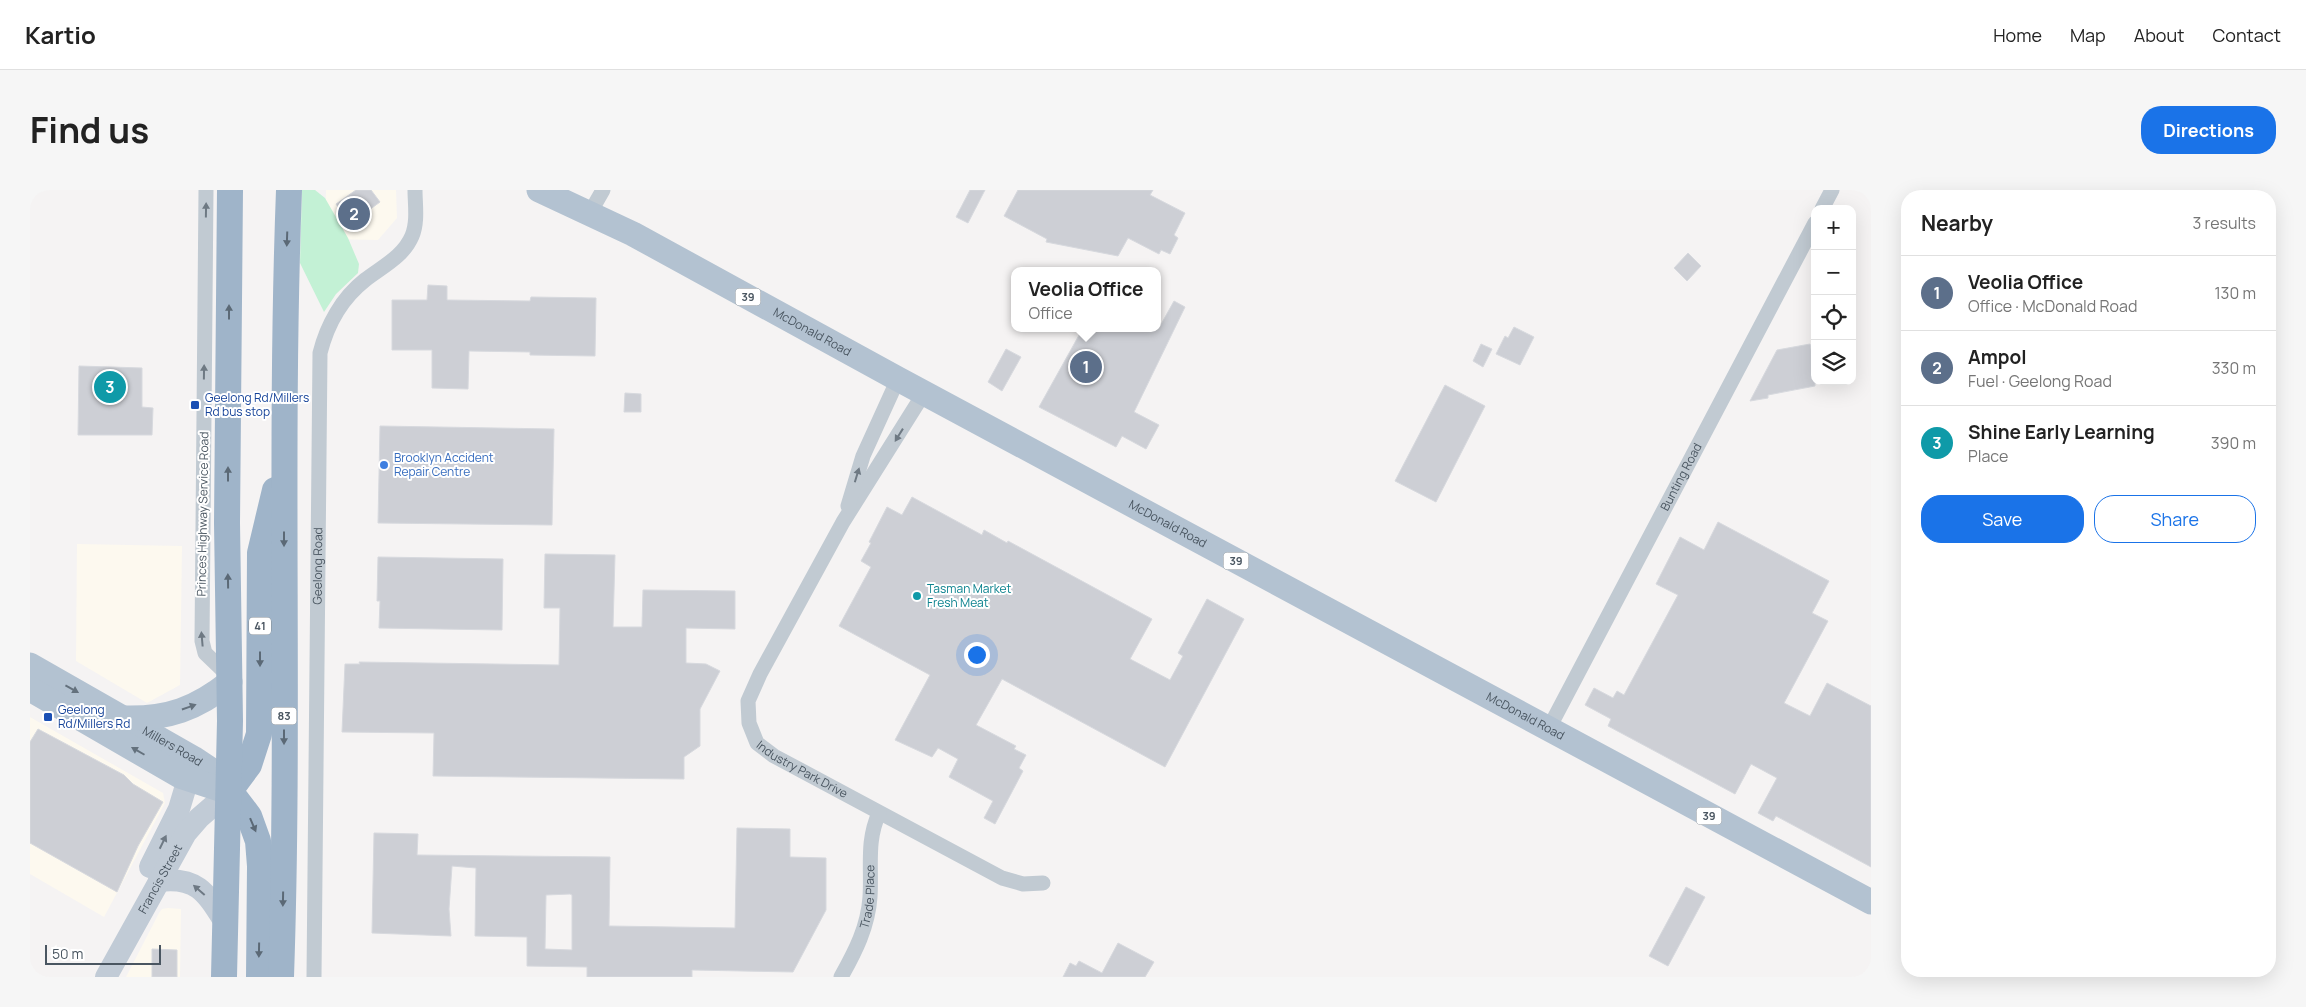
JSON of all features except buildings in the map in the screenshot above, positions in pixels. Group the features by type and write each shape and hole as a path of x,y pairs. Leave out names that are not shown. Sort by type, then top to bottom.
{"highway":[{"path":"224,977 230,680 227,514 230,190"},
{"name":"41","path":"229,791 249,765 259,734 260,553 284,455 289,190"},
{"name":"83","path":"281,977 284,816 284,455"},
{"path":"229,791 249,816 258,841 260,866 259,977"}],"main road":[{"name":"McDonald Road","path":"539,190 597,206"},
{"name":"McDonald Road","path":"564,190 597,206 642,238 898,379 1871,902"},
{"name":"Millers Road","path":"30,665 188,779 229,791"},
{"path":"119,728 174,713 205,701 230,680"},
{"name":"Millers Road","path":"30,688 119,728 193,758 208,768 229,791"},
{"path":"89,977 134,911 177,813 188,779"},
{"name":"Francis Street","path":"106,977 134,911 159,881 186,833 199,818 229,791"},
{"path":"159,881 178,879 194,884 207,896 226,924"}],"street":[{"name":"Princes Highway Service Road","path":"206,190 202,641 205,653 230,680"},
{"name":"Geelong Road","path":"314,977 320,353 330,324 342,303 364,280 398,256 409,241 415,226 415,190"},
{"path":"1824,205 1832,190"},
{"name":"Bunting Road","path":"1548,730 1811,231"},
{"name":"Industry Park Drive","path":"843,522 863,456 898,379"},
{"name":"Industry Park Drive","path":"924,393 843,522 760,674 748,701 749,722 757,744 774,756 1002,878 1023,884 1044,883"},
{"name":"Trade Place","path":"841,977 856,950 866,926 870,898 870,837 879,813"}],"shaded area":[{"path":"326,190 396,190 397,218 378,240 325,239"},
{"path":"77,544 182,546 180,685 147,703 76,661"},
{"path":"30,717 163,793 165,803 104,917 30,874"},
{"path":"162,909 181,909 180,977 126,977 159,913"}],"green space":[{"path":"302,190 315,190 325,198 348,238 359,264 358,273 336,294 324,312 300,263"}],"place":[{"name":"Ampol","path":"354,214"},
{"name":"Veolia Office","path":"1086,367"},
{"name":"Shine Early Learning","path":"110,387"},
{"name":"Geelong Rd/Millers Rd bus stop","path":"195,405"},
{"name":"Brooklyn Accident Repair Centre","path":"384,465"},
{"name":"Tasman Market Fresh Meat","path":"917,596"},
{"name":"Geelong Rd/Millers Rd","path":"48,717"}]}
